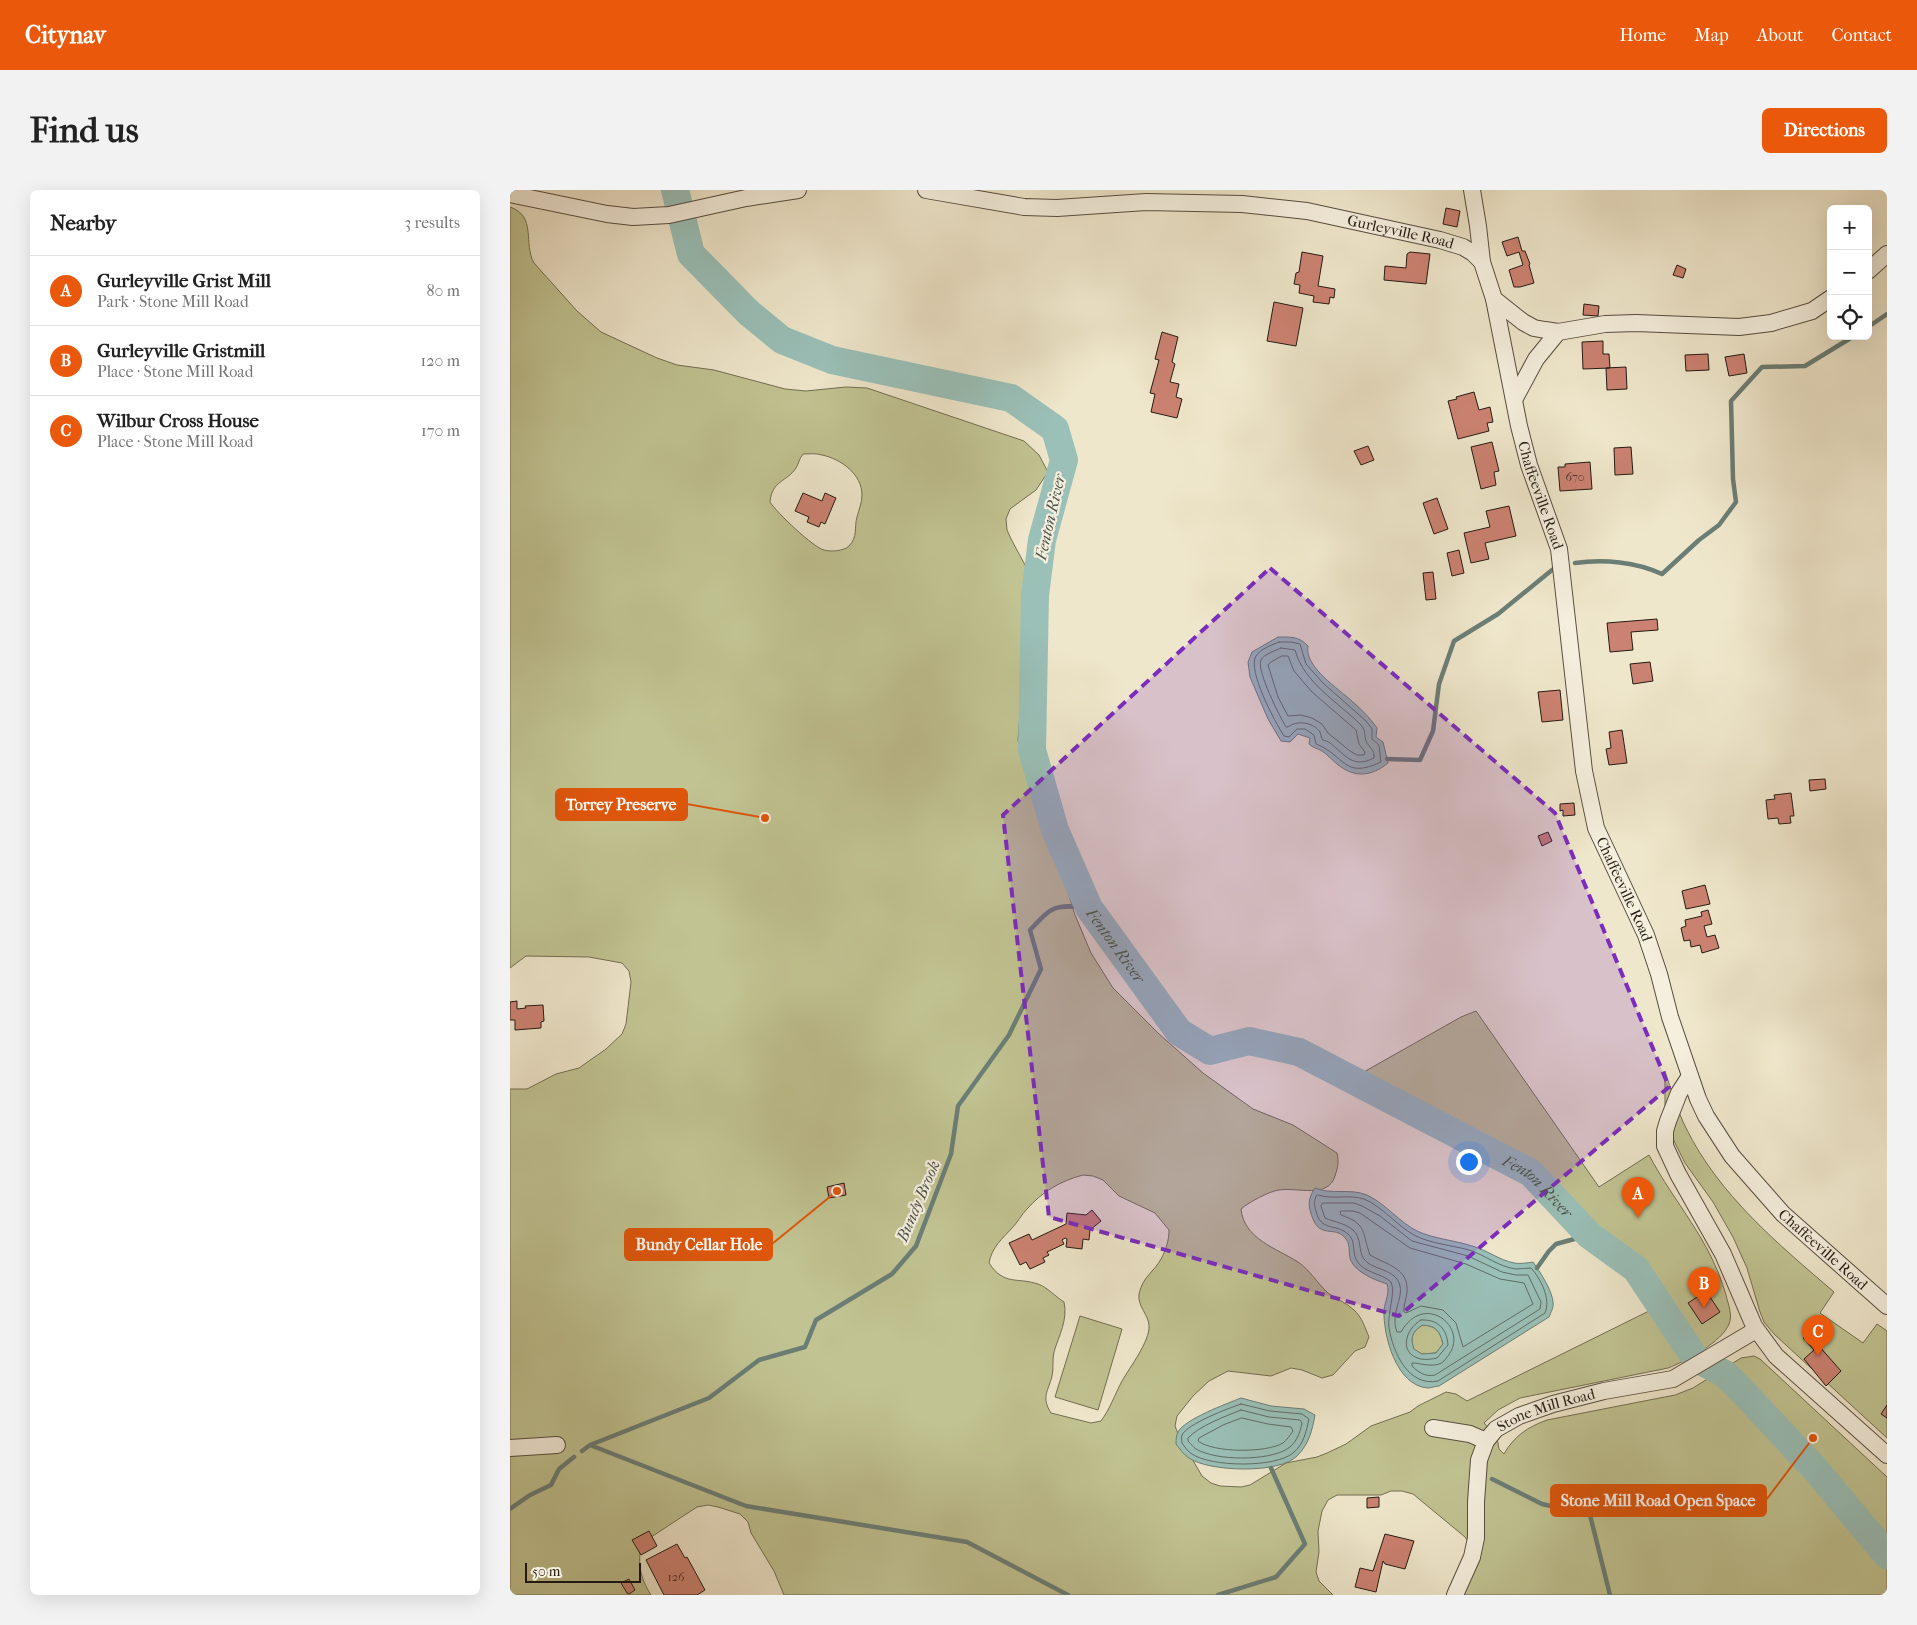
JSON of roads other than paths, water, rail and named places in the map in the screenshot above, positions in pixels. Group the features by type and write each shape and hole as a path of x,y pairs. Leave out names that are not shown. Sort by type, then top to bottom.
{"street":[{"path":"510,194 607,214 633,217 669,215 746,198 798,190"},
{"name":"Gurleyville Road","path":"926,190 1024,207 1057,208 1146,202 1215,202 1307,211 1451,243 1473,253 1482,262"},
{"path":"1472,190 1482,262 1494,299 1512,314 1534,328 1558,332 1605,324 1739,326 1763,324 1812,311 1827,301"},
{"path":"1872,267 1887,254"},
{"name":"Chaffeeville Road","path":"1494,299 1529,465 1559,549 1584,771 1596,828 1646,935 1690,1076 1706,1116 1732,1156 1784,1214 1887,1306"},
{"path":"1515,398 1536,359 1558,332"},
{"path":"1690,1076 1676,1100 1668,1121 1665,1131 1665,1146 1678,1174 1723,1254 1756,1330 1772,1351 1786,1365 1887,1455"},
{"name":"Stone Mill Road","path":"1455,1595 1472,1557 1476,1538 1479,1460 1486,1441 1496,1429 1520,1416 1553,1404 1604,1391 1673,1379 1756,1330"},
{"path":"1433,1428 1470,1434 1486,1441"},
{"path":"510,1448 557,1446"}],"water":[{"path":"1278,637 1290,637 1305,643 1308,646 1311,662 1317,670 1369,717 1377,728 1376,737 1383,742 1388,763 1382,768 1369,773 1356,774 1343,769 1322,751 1309,744 1310,738 1298,734 1290,742 1281,741 1268,719 1250,677 1248,662 1252,652"},
{"path":"1315,1188 1328,1191 1361,1193 1374,1199 1404,1223 1424,1234 1465,1244 1514,1263 1533,1262 1552,1297 1553,1306 1549,1317 1439,1386 1428,1388 1417,1385 1407,1378 1400,1369 1389,1345 1384,1320 1388,1291 1387,1284 1367,1276 1357,1269 1350,1259 1348,1241 1346,1239 1336,1232 1326,1231 1317,1226 1309,1207","holes":["1423,1325 1437,1330 1443,1344 1436,1353 1422,1354 1414,1349 1412,1341 1414,1332"]},
{"path":"1241,1398 1271,1406 1304,1409 1315,1415 1309,1437 1297,1456 1288,1462 1276,1466 1244,1469 1199,1463 1184,1454 1176,1444 1177,1433 1182,1427 1206,1412"}],"waterway":[{"name":"Bundy Brook","path":"675,190 691,254 749,313 782,340 832,360 1011,398 1055,429 1064,460 1042,540 1035,595 1032,750 1055,830 1089,908 1179,1032 1210,1051 1249,1041 1299,1052 1531,1173 1589,1235 1636,1269 1695,1358 1725,1374 1744,1393 1815,1469 1887,1555"},
{"path":"1872,324 1887,314"},
{"path":"1575,563 1597,561 1620,562 1662,574 1699,540 1719,525 1736,502 1733,479 1731,401 1762,367 1805,366 1847,340"},
{"path":"1387,759 1420,760 1433,731 1439,684 1454,641 1498,614 1552,570"},
{"name":"Bundy Brook","path":"582,1451 590,1445 709,1398 759,1360 805,1347 816,1320 892,1274 916,1246 951,1154 958,1106 1009,1035 1041,969 1030,930 1044,916 1059,907 1086,907 1130,966"},
{"path":"1537,1268 1556,1244 1589,1235"},
{"path":"590,1445 746,1506 967,1542 1068,1595"},
{"name":"Bundy Brook","path":"510,1509 530,1495 551,1485 559,1469 574,1457"},
{"path":"1218,1595 1276,1577 1305,1544 1271,1468"},
{"path":"1492,1479 1542,1504 1590,1515 1610,1595"}],"place":[{"name":"Torrey Preserve","path":"765,818"},
{"name":"Bundy Cellar Hole","path":"837,1191"},
{"name":"Gurleyville Grist Mill","path":"1638,1218"},
{"name":"Gurleyville Gristmill","path":"1704,1308"},
{"name":"Wilbur Cross House","path":"1818,1356"},
{"name":"Stone Mill Road Open Space","path":"1813,1438"}],"water label":[{"name":"Fenton River","path":"1050,517"},
{"name":"Fenton River","path":"1117,946"},
{"name":"Fenton River","path":"1537,1188"}]}
